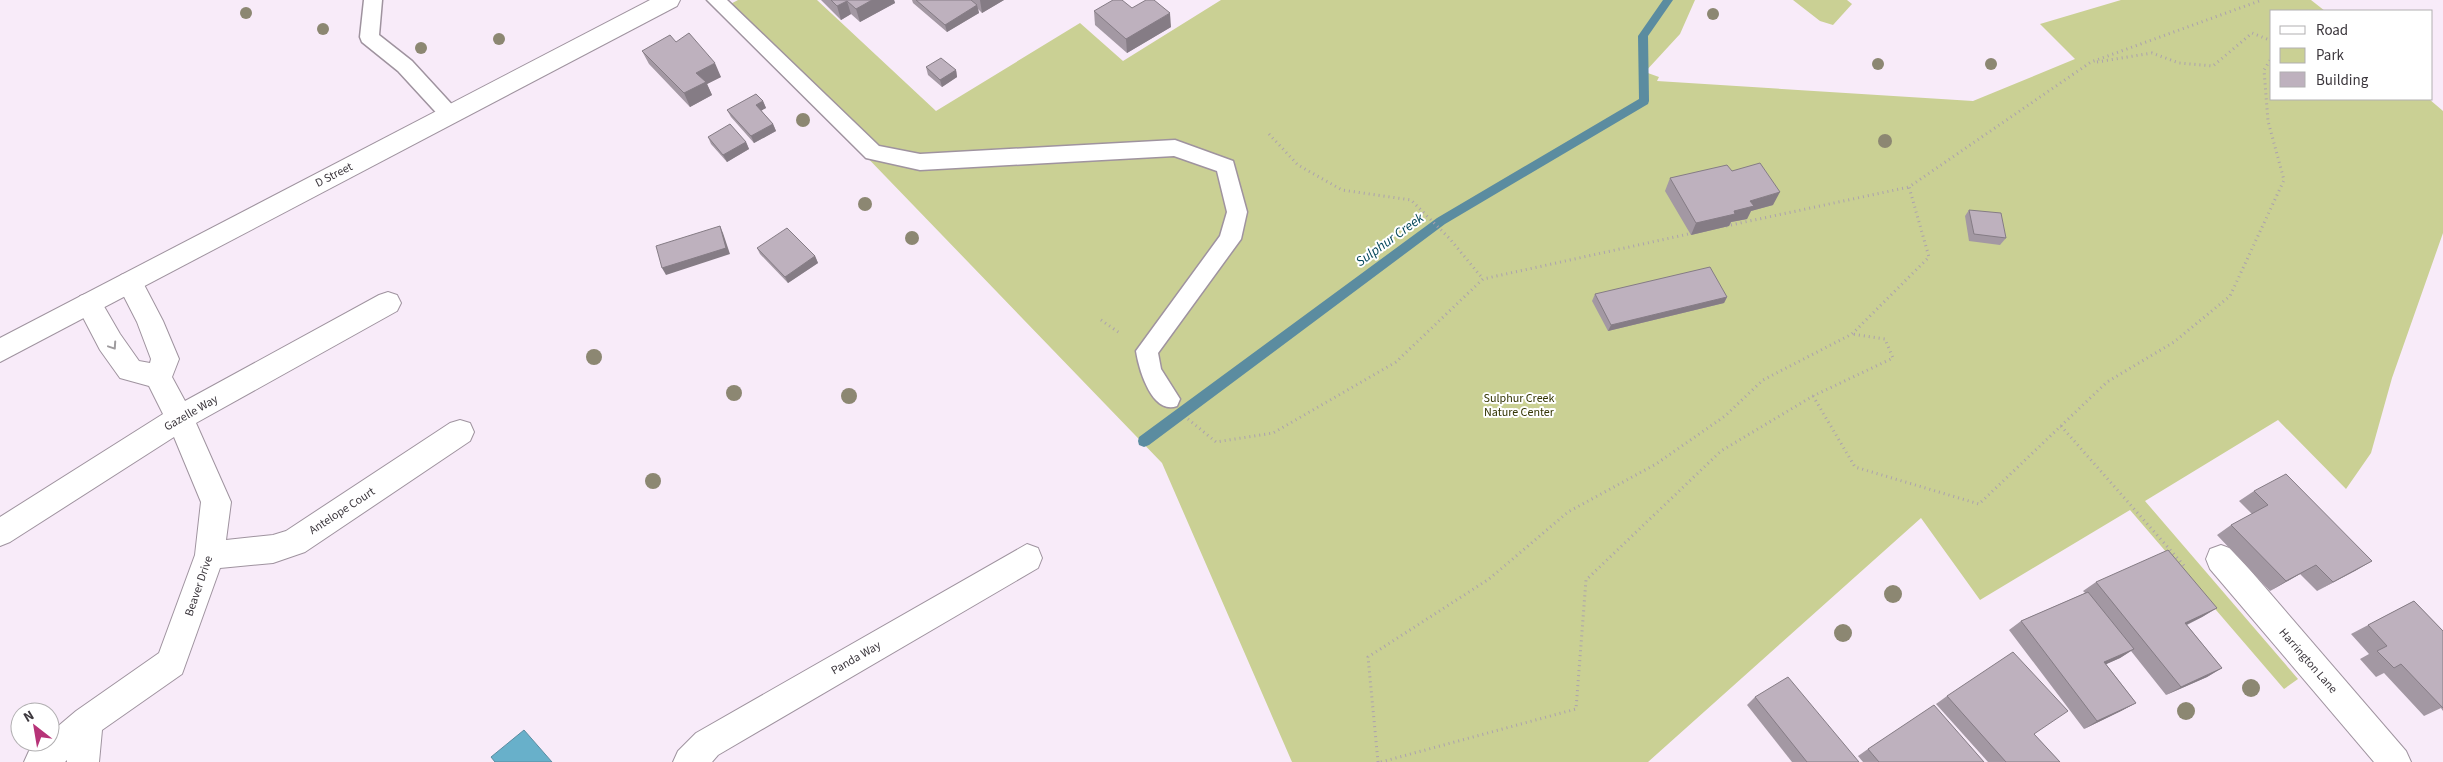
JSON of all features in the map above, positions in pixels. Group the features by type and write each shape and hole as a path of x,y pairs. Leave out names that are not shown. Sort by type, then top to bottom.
{"street":[{"name":"D Street","path":"0,351 669,0"},
{"path":"89,304 110,342 130,370 158,377 165,358 150,321 130,283"},
{"name":"Gazelle Way","path":"0,533 180,418 388,303"},
{"name":"Beaver Drive","path":"40,762 87,722 171,663 210,555 216,502 180,418 158,377"},
{"name":"Antelope Court","path":"210,555 274,549 295,542 460,432"},
{"name":"Panda Way","path":"689,762 707,744 1027,558"},
{"name":"Harrington Lane","path":"2221,559 2395,762"},
{"path":"83,762 87,722"}],"lane":[{"path":"373,0 369,37 405,66 450,115"},
{"path":"716,0 873,153 920,162 1053,153 1176,148 1226,166 1237,212 1230,238 1147,351 1150,371 1169,399"}],"path":[{"path":"1725,227 1909,187 2091,62 2262,0"},
{"path":"2091,62 2114,61 2152,53 2179,63 2213,66 2252,33 2270,40"},
{"path":"1813,396 1855,467 1979,504 2107,382 2174,342 2230,296 2284,180 2268,121 2264,70 2270,60"},
{"path":"1269,134 1298,165 1342,190 1411,200 1450,239 1483,279"},
{"path":"1852,334 1885,339 1893,358 1813,396 1721,451 1586,580 1576,709 1380,762 1368,657 1489,579 1568,512 1656,464 1718,422 1762,380 1852,334 1929,257 1909,187"},
{"path":"1192,423 1216,442 1272,433 1396,362 1483,279 1696,233"}],"green space":[{"name":"Sulphur Creek Nature Center","path":"738,0 817,0 936,111 1080,23 1123,61 1221,0 1695,0 1680,34 1645,72 1659,77 1657,81 1973,101 2075,59 2040,24 2121,0 2311,0 2324,10 2270,10 2270,100 2430,100 2443,111 2443,233 2392,378 2371,453 2346,489 2278,420 2145,501 2298,679 2284,689 2130,510 1980,600 1921,518 1648,762 1292,762 1162,463 723,8"},
{"path":"1793,0 1847,0 1852,4 1833,25 1820,21"}],"water":[{"path":"524,730 552,762 495,762 491,757"}],"building":[{"path":"831,0 872,0 856,9 847,1 837,6"},
{"path":"916,0 971,0 977,5 945,25"},
{"path":"1113,0 1122,0 1132,8 1146,0 1154,0 1170,13 1126,39 1094,11"},
{"path":"689,33 715,63 696,73 706,82 684,93 642,51 670,35 676,42"},
{"path":"941,58 956,70 940,80 926,67"},
{"path":"756,94 763,101 756,105 773,124 751,136 727,110"},
{"path":"730,124 746,142 723,155 708,137"},
{"path":"1760,163 1780,192 1750,201 1754,206 1734,211 1735,214 1696,223 1670,178 1727,165 1732,171"},
{"path":"1969,210 2001,213 2006,238 1974,234"},
{"path":"720,226 726,248 662,268 656,246"},
{"path":"787,228 815,256 785,277 757,248"},
{"path":"1710,267 1727,297 1611,325 1595,294"},
{"path":"2286,474 2372,561 2333,582 2316,565 2286,581 2231,525 2268,505 2254,491"},
{"path":"2168,550 2217,608 2185,623 2222,668 2181,687 2096,582"},
{"path":"2088,592 2134,649 2104,662 2136,703 2097,721 2021,621"},
{"path":"2414,601 2443,631 2443,708 2401,664 2394,668 2377,651 2387,646 2368,625"},
{"path":"2013,652 2068,711 2034,734 2060,762 2006,762 1947,696"},
{"path":"1788,677 1859,762 1807,762 1755,697"},
{"path":"1934,705 1984,762 1879,762 1868,749"}],"waterway":[{"name":"Sulphur Creek","path":"1144,441 1441,221 1644,101 1643,36 1668,0"}]}
